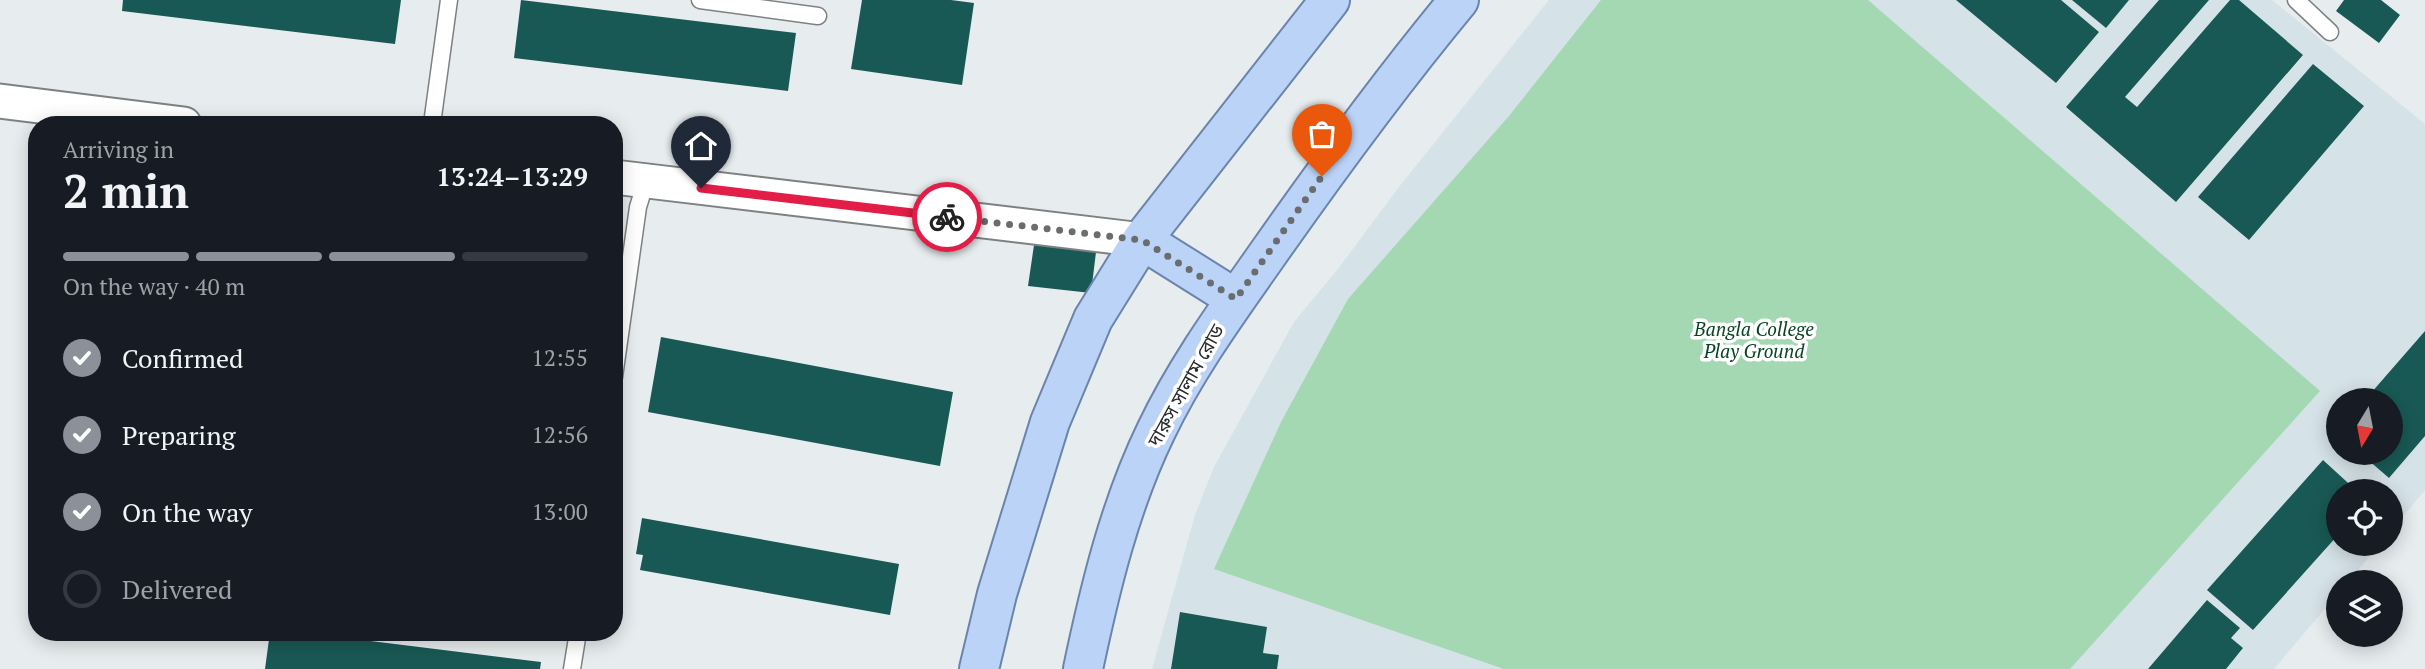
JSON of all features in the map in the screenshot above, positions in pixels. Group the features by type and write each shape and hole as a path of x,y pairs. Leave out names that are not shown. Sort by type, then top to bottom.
{"main road":[{"path":"979,669 997,594 1050,422 1093,319 1142,240 1330,0"},
{"name":"দারুস সালাম রোড","path":"1083,669 1122,516 1156,431 1209,337 1322,176 1458,0"},
{"path":"1142,240 1236,299"}],"street":[{"path":"0,101 120,116"},
{"path":"630,179 1142,240"}],"lane":[{"path":"433,116 449,0"},
{"path":"700,0 818,16"},
{"path":"2296,0 2330,32"},
{"path":"623,313 638,207 630,179"},
{"path":"572,669 577,641"}],"shaded area":[{"name":"Bangla College Play Ground","path":"1549,0 1956,0 2056,83 2099,32 2061,0 2072,0 2106,28 2129,0 2159,0 2066,107 2176,202 2303,56 2239,0 2272,0 2425,124 2425,331 2375,388 2326,388 2326,463 2323,460 2208,589 2326,540 2326,556 2370,556 2358,570 2326,570 2326,607 2274,669 2226,669 2243,649 2231,638 2239,628 2148,669 1152,669 1195,515 1214,467 1294,322 1338,269 1399,187"},
{"path":"2209,0 2230,0 2137,107 2125,97"},
{"name":"Bangla College Play Ground","path":"2425,436 2425,490 2403,517 2403,479 2344,479 2330,466 2375,466 2389,478 2399,466 2403,466 2403,462"}],"green space":[{"name":"Bangla College Play Ground","path":"1601,0 1868,0 2320,391 2070,669 1504,669 1214,569 1281,422 1348,299 1509,116"}],"building":[{"path":"123,0 401,0 395,44 122,11"},
{"path":"521,0 796,33 788,91 514,58"},
{"path":"862,0 951,0 974,3 962,85 851,69"},
{"path":"1956,0 2061,0 2099,32 2056,83"},
{"path":"2072,0 2129,0 2106,28"},
{"path":"2159,0 2209,0 2125,97 2137,107 2230,0 2239,0 2303,55 2176,202 2066,107"},
{"path":"2344,0 2381,0 2400,15 2379,43 2336,11"},
{"path":"2313,64 2364,106 2249,240 2198,197"},
{"path":"1034,245 1096,252 1091,293 1028,286"},
{"path":"2425,331 2425,436 2403,462 2403,388 2375,388"},
{"path":"661,337 953,392 940,466 648,412"},
{"path":"2323,460 2326,466 2330,466 2344,479 2326,479 2326,548 2253,630 2207,590"},
{"path":"2375,466 2399,466 2389,478"},
{"path":"642,518 899,564 890,615 640,570 643,555 636,554"},
{"path":"2207,600 2240,628 2231,638 2243,648 2226,669 2148,669"},
{"path":"1180,612 1267,627 1263,653 1279,655 1277,669 1171,669"},
{"path":"269,641 371,641 541,662 540,669 265,669"}],"way so far":[{"path":"947,217 1142,240 1236,299 1322,176"}],"route":[{"path":"701,188 947,217"}]}
